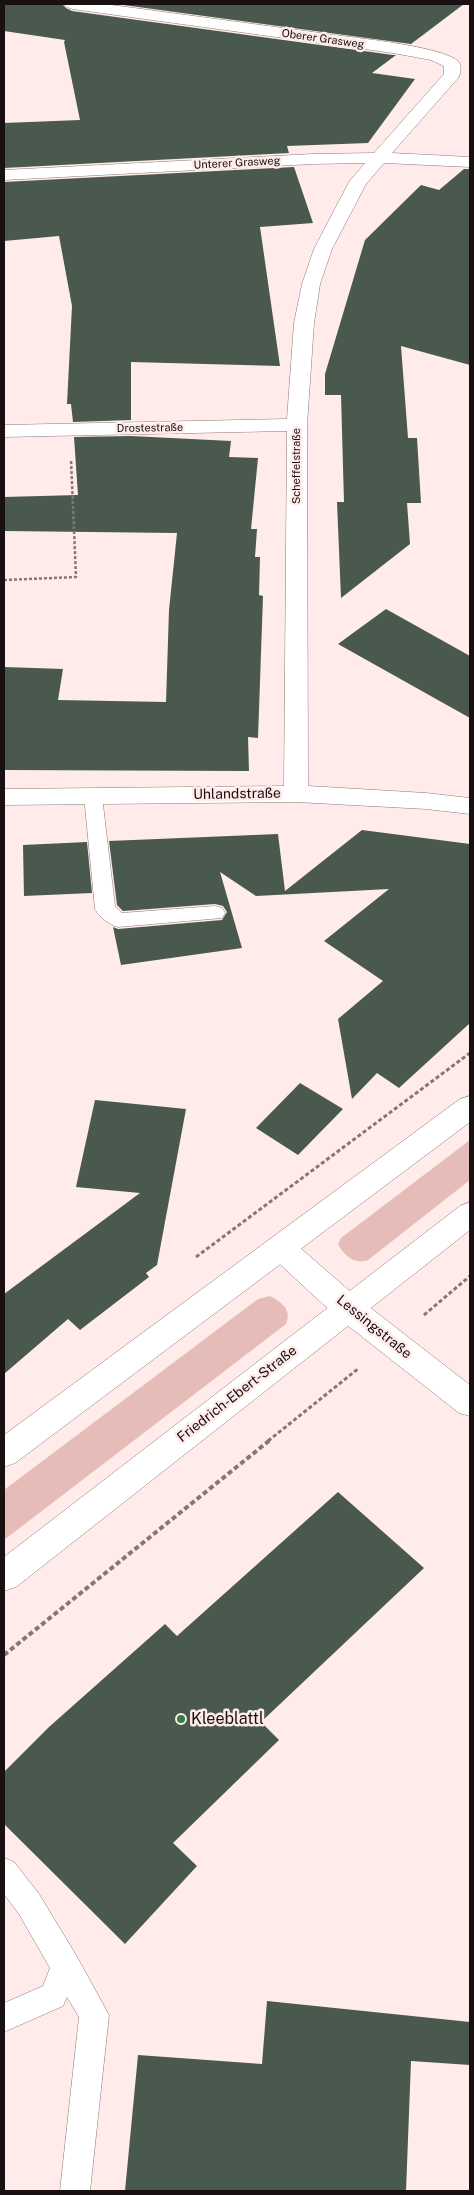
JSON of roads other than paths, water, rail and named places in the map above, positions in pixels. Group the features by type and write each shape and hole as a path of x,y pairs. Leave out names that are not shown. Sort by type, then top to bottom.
{"street":[{"name":"Oberer Grasweg","path":"72,4 393,48 436,56 452,64 452,75 379,158"},
{"name":"Unterer Grasweg","path":"4,175 313,158 379,158 470,162"},
{"name":"Scheffelstraße","path":"296,794 297,425 304,323 311,284 323,249 358,182 379,158"},
{"name":"Drostestraße","path":"4,431 297,425"},
{"name":"Uhlandstraße","path":"4,797 296,794 426,801 470,806"},
{"path":"4,1453 470,1107"},
{"name":"Friedrich-Ebert-Straße","path":"4,1576 470,1214"},
{"name":"Lessingstraße","path":"281,1248 348,1308 470,1402"}],"lane":[{"path":"93,796 105,909 118,920 214,913"},
{"path":"4,1872 29,1904 94,2015 75,2191"},
{"path":"4,2018 53,1996 66,1965"}],"place":[{"name":"Kleeblattl","path":"181,1719"}]}
